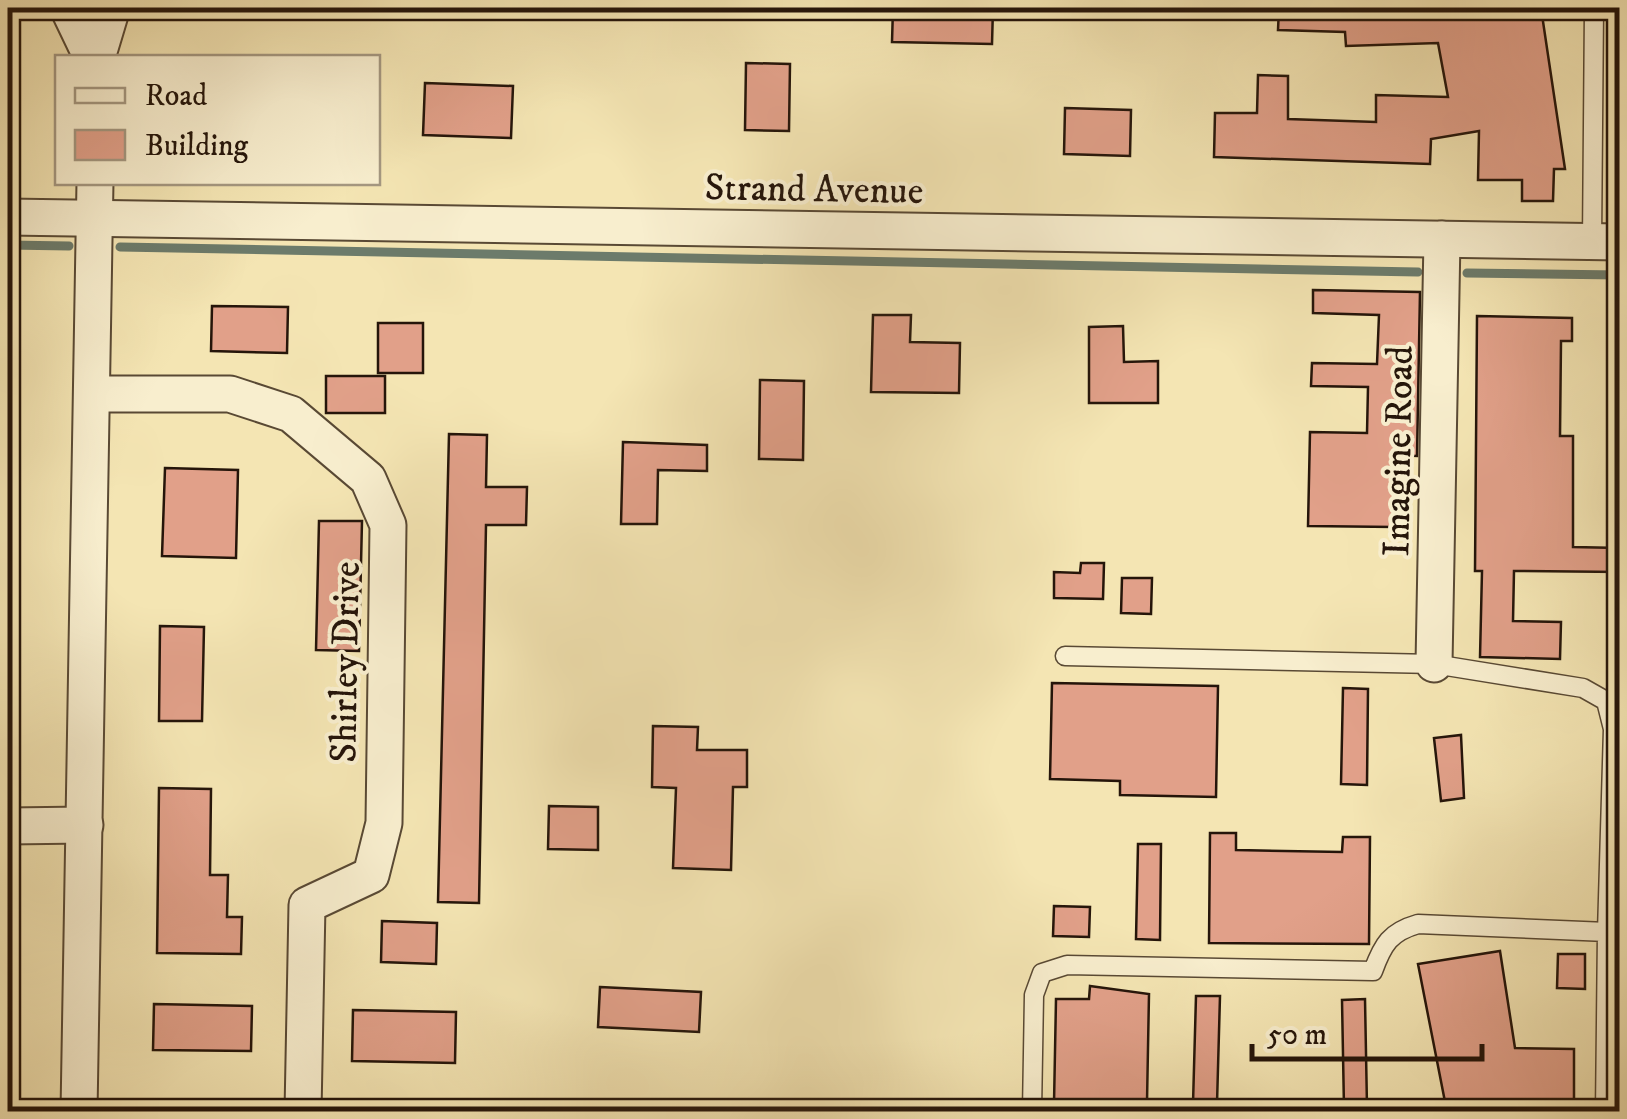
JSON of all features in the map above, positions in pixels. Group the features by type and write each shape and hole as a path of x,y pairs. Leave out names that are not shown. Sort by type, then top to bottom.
{"street":[{"path":"68,8 92,55"},
{"path":"95,55 112,8"},
{"path":"79,1112 95,185"},
{"name":"Strand Avenue","path":"8,218 1606,242"},
{"name":"Imagine Road","path":"1434,664 1442,239"},
{"name":"Shirley Drive","path":"93,394 230,394 291,414 368,479 388,525 384,822 371,874 307,905 304,1112"},
{"path":"8,826 85,826"}],"lane":[{"path":"1594,8 1606,242"},
{"path":"1064,656 1434,664 1583,688 1606,701 1613,729 1605,1112"},
{"path":"1032,1112 1034,995 1042,973 1067,965 1373,971 1383,944 1398,929 1418,924 1606,932"}],"building":[{"path":"893,8 993,8 992,44 892,42"},
{"path":"1279,8 1541,8 1565,169 1554,169 1553,201 1522,201 1522,180 1478,180 1479,131 1431,139 1430,164 1214,157 1215,113 1257,113 1258,75 1288,76 1288,119 1376,122 1376,95 1448,97 1438,43 1346,46 1345,32 1278,30"},
{"path":"746,63 790,64 789,131 745,130"},
{"path":"425,83 513,86 511,138 423,135"},
{"path":"1065,108 1131,110 1130,156 1064,154"},
{"path":"1313,290 1420,292 1417,456 1395,455 1394,527 1308,526 1310,432 1367,433 1368,387 1311,386 1312,363 1377,364 1379,315 1313,313"},
{"path":"212,306 288,307 287,353 211,351"},
{"path":"873,315 911,315 910,342 960,343 959,393 871,392"},
{"path":"1477,316 1572,318 1572,341 1561,341 1560,436 1573,436 1573,547 1620,548 1620,572 1514,571 1513,621 1561,622 1560,659 1480,657 1482,571 1475,571"},
{"path":"378,323 423,323 423,373 378,373"},
{"path":"1123,326 1124,362 1158,361 1158,403 1089,403 1089,327"},
{"path":"326,376 385,376 385,413 326,413"},
{"path":"760,380 804,381 803,460 759,459"},
{"path":"449,434 487,435 486,487 527,487 526,525 486,525 479,903 438,902"},
{"path":"623,442 707,445 707,471 658,470 657,524 621,524"},
{"path":"165,468 238,470 236,558 162,556"},
{"path":"319,521 362,521 359,651 316,650"},
{"path":"1081,563 1104,563 1103,599 1054,598 1054,572 1080,573"},
{"path":"1122,578 1152,578 1151,614 1121,613"},
{"path":"160,626 204,627 202,721 159,721"},
{"path":"1052,683 1218,686 1216,797 1120,795 1120,781 1050,779"},
{"path":"1343,688 1368,689 1367,785 1341,784"},
{"path":"653,726 698,727 697,750 747,750 747,787 733,787 731,870 673,868 676,788 652,787"},
{"path":"1461,735 1464,798 1441,801 1434,738"},
{"path":"159,788 211,789 210,875 228,875 227,917 242,917 241,954 157,953"},
{"path":"549,806 598,807 598,850 548,849"},
{"path":"1210,833 1236,833 1236,850 1342,852 1343,837 1370,837 1369,944 1209,943"},
{"path":"1138,844 1161,844 1160,940 1136,939"},
{"path":"1054,906 1090,907 1089,937 1053,936"},
{"path":"382,921 437,923 436,964 381,962"},
{"path":"1500,951 1515,1048 1574,1049 1574,1112 1447,1112 1418,964"},
{"path":"1558,954 1585,954 1585,989 1557,988"},
{"path":"1090,986 1149,994 1147,1102 1079,1100 1078,1104 1054,1104 1056,999 1089,999"},
{"path":"600,987 701,992 699,1032 598,1027"},
{"path":"1196,996 1220,996 1217,1104 1193,1104"},
{"path":"1365,999 1367,1107 1344,1108 1342,1000"},
{"path":"154,1004 252,1006 251,1051 153,1050"},
{"path":"353,1010 456,1012 455,1063 352,1061"}],"waterway":[{"path":"8,245 69,246"},
{"path":"120,247 1418,272"},
{"path":"1467,273 1620,275"}]}
